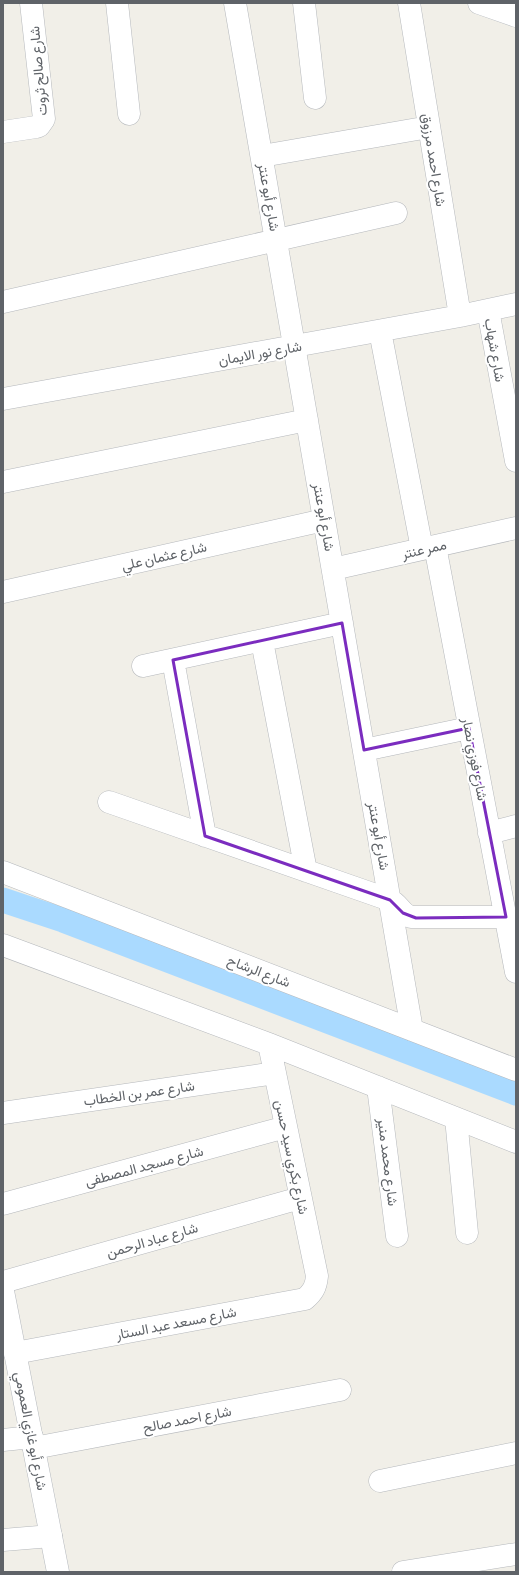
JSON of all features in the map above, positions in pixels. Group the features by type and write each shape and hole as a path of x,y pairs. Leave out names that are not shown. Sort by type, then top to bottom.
{"street":[{"name":"شارع صالح ثروت","path":"3,132 40,126 44,119 31,3"},
{"path":"118,3 129,114"},
{"name":"شارع أبو عنتر","path":"235,3 412,1030"},
{"path":"304,3 315,98"},
{"name":"شارع احمد مرزوق","path":"409,3 460,316"},
{"path":"480,3 516,16"},
{"path":"262,156 429,127"},
{"path":"3,302 396,213"},
{"name":"شارع نور الايمان","path":"3,400 380,331 516,304"},
{"name":"شارع شهاب","path":"488,310 516,461"},
{"name":"شارع فوزي نصار","path":"380,331 470,728 516,972"},
{"path":"3,482 307,420"},
{"name":"شارع عثمان علي","path":"3,592 324,520"},
{"name":"ممر عنتر","path":"333,569 516,528"},
{"path":"143,666 342,623"},
{"path":"262,640 306,871"},
{"path":"172,660 205,836"},
{"path":"364,750 470,728"},
{"path":"109,802 390,900 396,903 403,913 416,918 506,917"},
{"path":"489,833 516,826"},
{"name":"شارع الرشاح","path":"3,872 516,1070"},
{"path":"3,945 269,1044 516,1142"},
{"name":"شارع بكري سيد حسن","path":"269,1044 315,1270"},
{"name":"شارع عمر بن الخطاب","path":"3,1114 275,1073"},
{"name":"شارع محمد منير","path":"378,1087 397,1236"},
{"path":"456,1118 467,1233"},
{"name":"شارع مسجد المصطفى","path":"3,1204 286,1127"},
{"name":"شارع عباد الرحمن","path":"3,1282 300,1198"},
{"name":"شارع مسعد عبد الستار","path":"15,1354 304,1299 314,1290 316,1283 315,1270"},
{"name":"شارع أبو غازي العمومي","path":"3,1291 58,1572"},
{"name":"شارع احمد صالح","path":"3,1440 33,1443 340,1390"},
{"path":"380,1481 516,1453"},
{"path":"3,1540 51,1536"},
{"path":"403,1572 516,1554"}],"highlighted area":[{"path":"342,623 364,750 469,728 506,917 416,918 403,913 390,900 205,836 173,660"}],"waterway":[{"path":"3,900 63,920 516,1093"}]}
